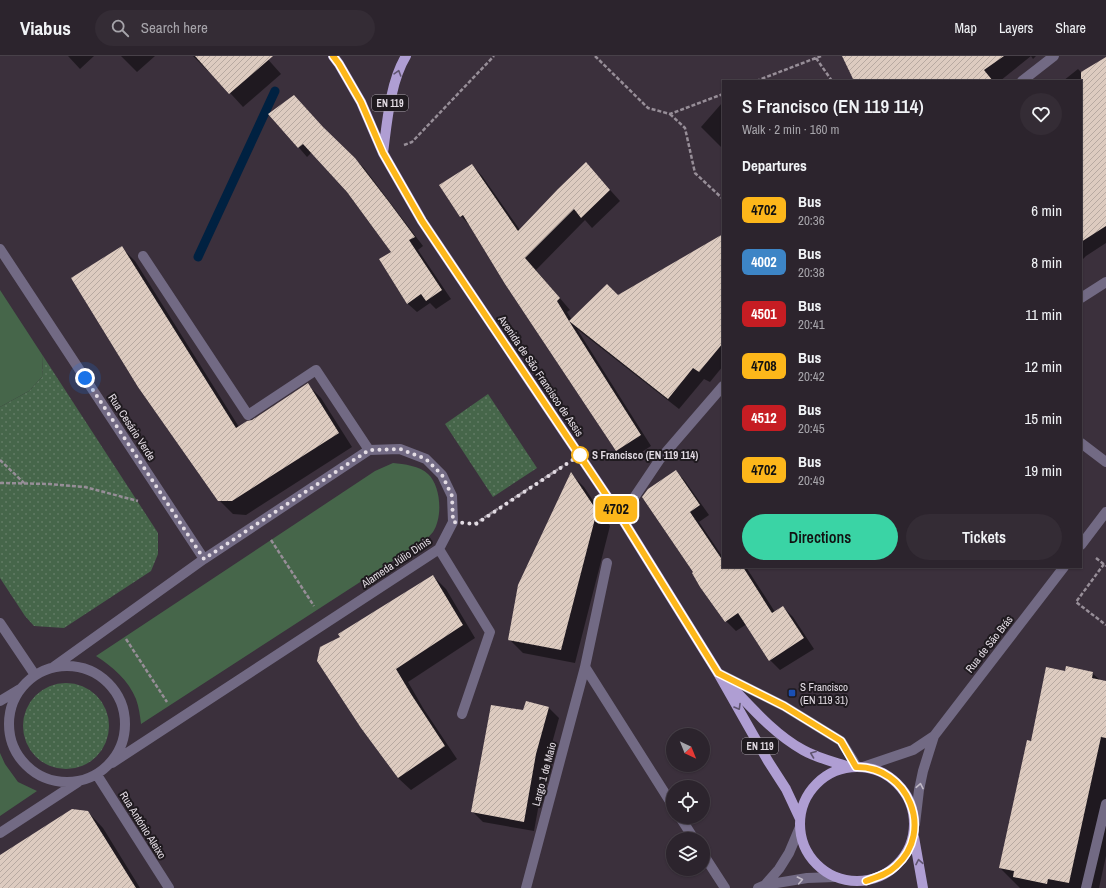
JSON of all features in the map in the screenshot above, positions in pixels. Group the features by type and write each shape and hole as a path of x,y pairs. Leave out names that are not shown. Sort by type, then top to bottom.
{"main road":[{"name":"Avenida de São Francisco de Assis","path":"333,56 361,102 383,153 422,221 621,517 718,673 768,761 786,789 800,823 805,847 817,865 835,877 853,884 866,881 882,876 896,866 907,853 914,837"},
{"name":"EN 119","path":"383,153 391,97 401,63 406,56"},
{"name":"Avenida de São Francisco de Assis","path":"718,673 768,724 789,742 805,751 856,767 880,771 894,780 906,792 912,808 915,824 914,837 924,888"},
{"path":"800,823 804,804 811,790 821,779 835,771 856,767"}],"street":[{"path":"1023,80 1054,56"},
{"name":"Rua Cesário Verde","path":"0,249 204,559"},
{"path":"143,256 248,415 316,370 369,450 400,449 426,459 442,475 452,496 453,522"},
{"path":"1082,297 1106,282"},
{"path":"621,517 660,459 722,387"},
{"path":"1082,444 1106,462"},
{"name":"Alameda Júlio Dinis","path":"78,782 58,782 39,776 23,764 13,746 8,727 11,707 22,688 34,675 52,668 204,559 369,450"},
{"path":"1082,544 1106,512"},
{"name":"Alameda Júlio Dinis","path":"0,833 78,782 97,775 112,763 178,719 438,549 453,522"},
{"path":"438,549 490,632 462,714"},
{"name":"Largo 1 de Maio","path":"526,888 584,667 607,563"},
{"name":"Rua de São Brás","path":"856,767 913,750 934,736 1063,568"},
{"path":"0,623 34,675"},
{"name":"Alameda Júlio Dinis","path":"52,668 70,666 89,669 105,679 117,693 124,710 126,729 121,747 112,763"},
{"path":"584,667 666,795"},
{"path":"718,673 784,706 841,741 856,767"},
{"name":"Alameda Júlio Dinis","path":"0,701 22,688"},
{"name":"Rua de São Brás","path":"915,824 920,784 934,736"},
{"name":"Rua António Aleixo","path":"97,775 169,888"},
{"path":"1086,888 1106,804"},
{"path":"762,887 779,869 789,854 800,823"},
{"path":"710,865 725,888"},
{"path":"762,887 807,878 835,877"}],"path":[{"path":"383,153 412,142 494,56"},
{"path":"595,56 648,108 670,114 685,128 695,173 722,198"},
{"path":"759,80 821,56"},
{"path":"816,58 831,80"},
{"path":"670,114 722,94"},
{"path":"453,522 476,524 580,455"},
{"path":"0,460 24,483"},
{"path":"0,483 85,487 138,502"},
{"path":"260,522 325,623"},
{"path":"1104,564 1076,602 1106,626"},
{"path":"115,623 178,719"}],"green space":[{"path":"0,290 43,356 42,377 29,391 0,407"},
{"path":"43,356 158,533 158,554 151,571 64,628 34,626 25,616 0,578 0,407 29,391 42,377"},
{"path":"488,394 537,468 493,497 445,424"},
{"path":"393,463 416,467 425,471 436,486 439,510 436,526 431,535 141,724 137,702 133,692 114,669 96,656 375,471"},
{"path":"66,683 83,686 90,690 102,702 106,709 109,726 106,743 102,750 90,762 83,766 66,769 49,766 42,762 30,750 26,743 23,726 26,709 30,702 42,690 49,686"},
{"path":"0,753 5,764 18,782 37,791 0,816"}],"building":[{"path":"195,56 273,56 229,94"},
{"path":"842,56 1004,56 984,70 992,80 854,80"},
{"path":"1106,57 1106,226 1082,241 1082,80 1081,72"},
{"path":"294,95 323,127 355,158 389,202 415,237 409,240 442,290 426,301 421,294 407,304 379,259 391,252 347,192 303,144 298,148 268,114"},
{"path":"586,162 610,190 581,218 574,209 525,258 560,298 557,301 641,435 616,451 505,284 463,215 460,217 439,185 472,164 518,231"},
{"path":"722,235 722,344 699,372 693,368 668,399 569,321 607,284 618,295"},
{"path":"122,246 236,428 247,421 252,420 308,383 339,433 232,501 218,501 138,387 71,278"},
{"path":"676,470 700,505 690,512 722,560 722,568 744,568 772,613 783,606 804,638 769,661 738,613 725,622 700,587 692,573 693,572 642,497 648,489"},
{"path":"571,472 597,511 561,650 508,640 518,585"},
{"path":"433,575 463,625 396,669 445,746 398,778 361,728 317,661 320,647 340,637 338,634"},
{"path":"1066,666 1093,672 1092,678 1106,681 1106,738 1101,737 1069,883 1048,879 1047,884 1013,877 1014,871 999,868 1027,740 1031,741 1046,667 1065,671"},
{"path":"526,701 549,707 536,754 524,822 471,812 491,705 523,710"},
{"path":"72,809 88,811 136,888 0,888 0,855"}],"waterway":[{"path":"198,257 275,91"}],"bus line":[{"name":"4702","path":"333,56 361,102 383,153 422,221 621,517 718,673 784,706 841,741 856,767 880,771 894,780 906,792 912,808 915,824 914,837 907,853 896,866 882,876 866,881"}],"place":[{"name":"S Francisco (EN 119 114)","path":"580,455"},
{"name":"S Francisco (EN 119 31)","path":"792,693"}],"route":[{"path":"85,378 204,559 369,450 400,449 426,459 442,475 452,496 453,522 476,524 580,455"}]}
